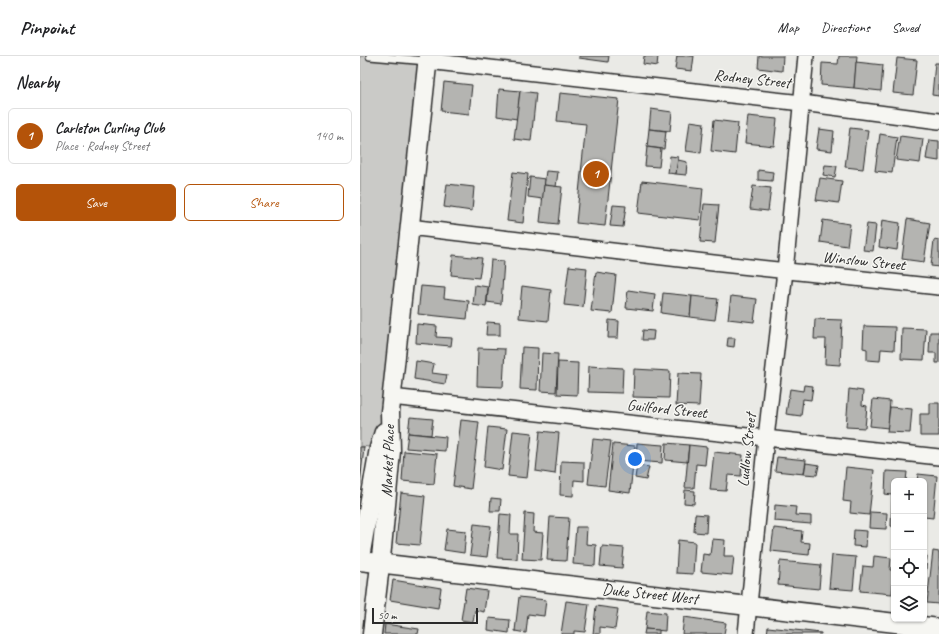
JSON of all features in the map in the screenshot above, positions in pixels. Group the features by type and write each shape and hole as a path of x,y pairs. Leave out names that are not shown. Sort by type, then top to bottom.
{"street":[{"name":"Ludlow Street","path":"746,634 785,271 806,56"},
{"name":"Rodney Street","path":"428,59 939,120"},
{"path":"390,404 428,59"},
{"name":"Winslow Street","path":"410,227 785,271 939,287"},
{"name":"Guilford Street","path":"390,404 766,438 939,457"},
{"name":"Market Place","path":"360,558 379,448 390,404"},
{"name":"Market Place","path":"372,634 381,564 391,451 390,404"},
{"name":"Duke Street West","path":"360,561 939,628"}],"lane":[{"name":"Rodney Street","path":"370,56 428,59"}],"shaded area":[{"path":"360,56 427,61 379,448 360,446"}],"building":[{"path":"579,56 609,56 608,62 579,58"},
{"path":"644,56 658,56 657,66 643,64"},
{"path":"677,56 694,56 692,71 675,69"},
{"path":"759,56 783,56 782,71 758,68"},
{"path":"839,56 857,56 854,88 821,85 822,63 838,64"},
{"path":"897,58 917,60 913,95 893,93"},
{"path":"856,62 883,65 881,91 854,88"},
{"path":"935,63 939,63 939,96 932,95"},
{"path":"444,82 472,85 469,114 441,111"},
{"path":"499,89 520,91 517,119 497,116"},
{"path":"520,91 536,93 531,141 514,139"},
{"path":"560,93 619,99 605,226 576,223 586,124 557,121"},
{"path":"651,109 672,112 670,131 649,129"},
{"path":"748,116 777,119 774,146 745,143"},
{"path":"714,120 738,123 735,154 711,151"},
{"path":"690,121 704,123 701,153 686,151"},
{"path":"850,128 868,130 863,169 845,167"},
{"path":"649,129 666,131 664,149 647,147"},
{"path":"819,129 834,131 832,151 816,149"},
{"path":"880,134 897,137 892,173 875,171"},
{"path":"900,136 923,139 920,163 896,160"},
{"path":"929,140 939,141 939,161 926,159"},
{"path":"647,147 661,149 659,167 645,166"},
{"path":"670,156 678,157 676,174 668,173"},
{"path":"678,160 687,162 686,175 676,174"},
{"path":"825,165 837,166 835,177 823,175"},
{"path":"758,170 773,172 772,181 758,180"},
{"path":"546,171 558,172 556,187 544,185"},
{"path":"513,172 528,174 523,223 507,221"},
{"path":"530,177 545,179 543,199 528,197"},
{"path":"820,178 842,181 839,203 816,200"},
{"path":"642,181 703,188 700,220 638,213"},
{"path":"447,184 474,187 472,211 444,207"},
{"path":"544,185 562,187 558,224 540,222"},
{"path":"753,186 771,188 768,211 750,209"},
{"path":"704,204 719,205 715,243 700,242"},
{"path":"613,205 626,206 623,227 610,226"},
{"path":"907,219 930,223 924,262 902,259"},
{"path":"823,220 850,224 847,246 820,242"},
{"path":"882,220 900,223 897,250 879,247"},
{"path":"867,224 876,225 873,251 863,250"},
{"path":"934,240 939,241 939,267 931,266"},
{"path":"453,255 482,258 479,278 451,275"},
{"path":"491,260 504,261 501,304 487,302"},
{"path":"569,266 587,268 583,307 564,305"},
{"path":"596,272 616,275 612,313 591,311"},
{"path":"475,285 488,287 486,307 473,305"},
{"path":"421,286 445,288 444,298 469,301 467,319 418,314"},
{"path":"522,286 551,290 548,321 519,318"},
{"path":"628,290 655,294 653,311 626,308"},
{"path":"663,293 692,296 690,317 661,313"},
{"path":"692,296 718,299 715,320 690,317"},
{"path":"731,296 757,299 754,322 728,319"},
{"path":"815,319 842,320 840,365 825,364 826,339 814,339"},
{"path":"609,320 619,321 618,338 608,338"},
{"path":"487,322 500,323 500,335 486,335"},
{"path":"417,324 437,326 436,337 452,338 451,346 416,343"},
{"path":"864,326 895,327 894,350 881,349 880,361 867,360 867,349 863,348"},
{"path":"902,328 926,329 924,360 901,359"},
{"path":"643,330 654,331 653,340 642,340"},
{"path":"930,332 939,332 939,363 936,363 936,353 929,353"},
{"path":"728,338 735,338 734,347 727,346"},
{"path":"522,347 538,348 537,390 520,389"},
{"path":"478,348 505,349 503,387 477,386"},
{"path":"542,353 558,354 556,392 540,391"},
{"path":"416,361 434,364 432,373 447,375 445,384 414,379"},
{"path":"558,362 578,363 577,395 557,394"},
{"path":"589,366 623,368 622,393 588,392"},
{"path":"634,369 670,371 669,398 633,397"},
{"path":"678,373 701,374 699,406 676,405"},
{"path":"804,385 813,386 811,400 803,399 801,416 786,414 790,389 803,391"},
{"path":"849,389 863,391 862,405 867,406 865,428 846,427"},
{"path":"873,399 890,401 888,428 870,426"},
{"path":"930,403 939,403 939,436 920,436 920,414 930,414"},
{"path":"890,407 912,409 910,433 887,432"},
{"path":"410,417 433,419 431,435 408,433"},
{"path":"461,420 479,422 471,489 453,486"},
{"path":"488,427 507,429 502,470 484,467"},
{"path":"513,431 532,433 527,478 508,476"},
{"path":"540,431 559,433 555,474 536,471"},
{"path":"408,433 446,437 445,451 406,448"},
{"path":"593,439 611,441 605,486 588,484"},
{"path":"637,443 663,445 662,463 636,461"},
{"path":"666,443 689,445 687,462 665,460"},
{"path":"613,444 635,446 630,493 608,490"},
{"path":"689,445 707,447 705,465 696,464 694,488 685,488"},
{"path":"360,447 364,447 360,485"},
{"path":"404,451 437,454 434,484 402,481"},
{"path":"714,452 743,455 741,476 728,475 726,491 710,490"},
{"path":"777,457 806,460 804,474 775,471"},
{"path":"561,461 584,462 584,481 574,480 573,496 560,495"},
{"path":"806,463 819,465 817,475 804,474"},
{"path":"637,465 649,467 646,480 635,478"},
{"path":"846,467 874,470 869,515 850,513 851,502 843,501"},
{"path":"886,471 907,472 906,478 891,478 891,495 885,494"},
{"path":"918,474 937,476 933,518 927,517 927,478 917,478"},
{"path":"685,490 695,491 694,504 684,503"},
{"path":"401,493 425,496 420,545 396,543"},
{"path":"491,498 501,499 500,511 490,511"},
{"path":"775,505 796,507 795,515 811,516 811,524 774,521"},
{"path":"870,512 887,513 886,529 869,528"},
{"path":"525,513 534,514 533,532 543,533 541,560 522,559"},
{"path":"500,514 511,515 510,534 518,534 517,559 497,558"},
{"path":"695,514 707,515 706,533 694,532"},
{"path":"550,517 569,518 566,561 547,560"},
{"path":"474,524 491,526 487,557 470,555"},
{"path":"576,527 587,527 586,544 596,545 595,566 573,564"},
{"path":"774,528 802,531 801,542 810,543 809,555 771,551"},
{"path":"447,529 466,531 464,553 444,550"},
{"path":"854,530 867,531 866,547 853,546"},
{"path":"712,539 725,540 724,556 734,556 732,575 701,572 703,554 710,555"},
{"path":"678,540 695,542 693,574 676,573"},
{"path":"602,546 624,548 622,568 600,566"},
{"path":"933,551 939,552 939,604 927,603"},
{"path":"832,555 856,557 853,590 829,588"},
{"path":"874,556 891,558 891,594 860,591 863,566 873,567"},
{"path":"780,561 821,565 819,589 778,585"},
{"path":"393,580 441,588 438,608 390,600"},
{"path":"466,588 487,591 484,612 475,610 473,622 461,620"},
{"path":"519,597 546,600 544,616 528,614 526,633 515,631"},
{"path":"566,601 589,604 585,632 574,631 574,634 561,634"},
{"path":"596,606 618,609 615,629 600,627 600,634 593,634"},
{"path":"647,611 666,613 665,631 645,629"},
{"path":"684,617 726,623 724,634 682,634"},
{"path":"489,618 510,620 509,633 488,630"},
{"path":"385,624 419,629 418,634 384,634"},
{"path":"768,627 821,633 821,634 767,634"},
{"path":"645,629 659,630 659,634 644,634"}],"place":[{"name":"Carleton Curling Club","path":"596,174"}]}
